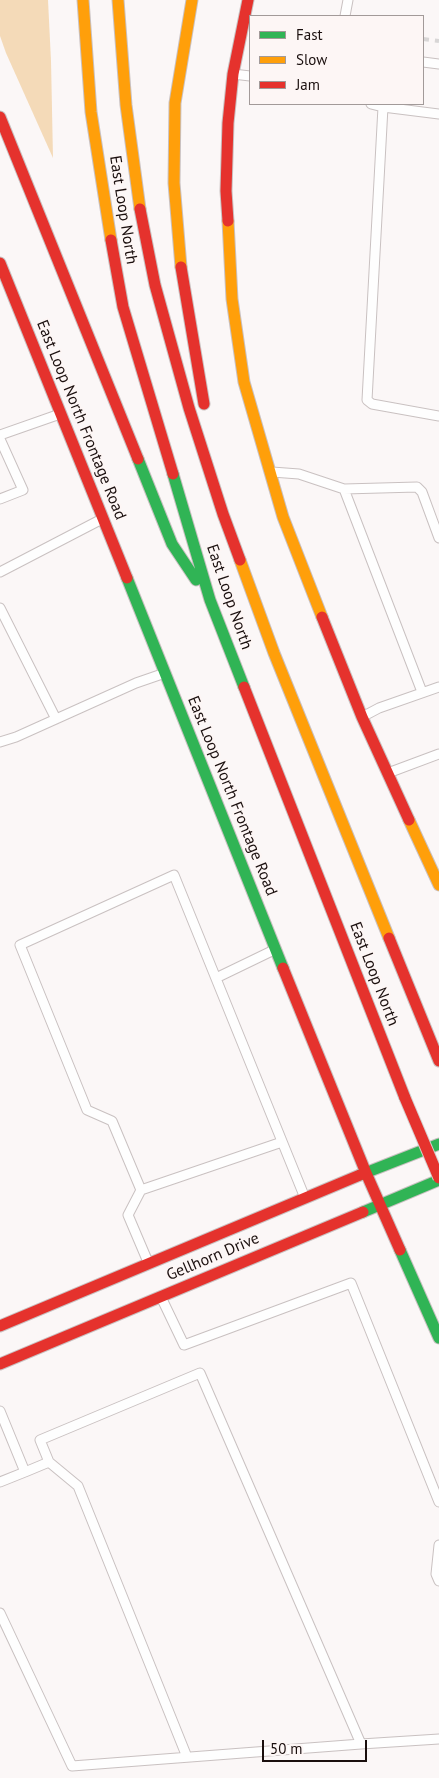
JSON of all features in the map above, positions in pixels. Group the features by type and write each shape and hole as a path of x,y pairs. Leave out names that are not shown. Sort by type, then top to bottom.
{"main road":[{"name":"East Loop North","path":"83,0 91,112 105,209 123,307 210,600 405,1098 439,1179"},
{"name":"East Loop North","path":"118,0 126,105 134,173 155,285 188,408 223,514 274,653 439,1061"},
{"path":"192,0 175,103 174,183 181,272 223,514"},
{"path":"248,0 233,74 228,123 226,192 232,299 244,382 283,516 362,717 439,885"},
{"path":"0,117 172,544 210,600"},
{"name":"East Loop North Frontage Road","path":"0,263 366,1172 439,1338"},
{"name":"Gellhorn Drive","path":"0,1326 150,1268 305,1198 439,1144"},
{"name":"Gellhorn Drive","path":"0,1364 159,1293 439,1179"}],"lane":[{"path":"345,15 348,0"},
{"path":"424,62 439,64"},
{"path":"233,74 249,76"},
{"path":"375,105 439,114"},
{"path":"383,107 367,400 372,404 439,416"},
{"path":"0,435 61,414"},
{"path":"0,439 23,490 0,499"},
{"path":"269,472 299,474 344,489 417,487 422,492 439,538"},
{"path":"344,489 422,692"},
{"path":"0,572 103,518"},
{"path":"0,608 56,719"},
{"path":"0,742 16,738 136,682 165,673"},
{"path":"362,717 379,708 439,687"},
{"path":"388,774 439,754"},
{"path":"140,1190 112,1120 87,1110 20,945 174,876 305,1198"},
{"path":"216,978 276,948"},
{"path":"150,1268 128,1215 140,1190 282,1142"},
{"path":"159,1293 184,1345 351,1283 439,1502"},
{"path":"187,1757 78,1486 49,1462 40,1440 200,1373 361,1744"},
{"path":"0,1411 25,1472"},
{"path":"0,1482 49,1462"},
{"path":"439,1545 436,1574 439,1581"},
{"path":"0,1613 72,1766 439,1738"}],"shaded area":[{"path":"0,0 48,0 53,158 0,36"}],"railway":[{"path":"424,39 439,41"}],"traffic: fast":[{"path":"138,459 172,544 196,580"},
{"path":"173,474 210,600 244,687"},
{"path":"127,578 283,968"},
{"path":"360,1175 439,1144"},
{"path":"363,1212 439,1180"},
{"path":"400,1250 439,1338"}],"traffic: slow":[{"path":"83,0 91,112 111,240"},
{"path":"118,0 126,105 140,209"},
{"path":"181,267 174,183 175,103 192,0"},
{"path":"228,221 232,299 244,382 283,517 322,617"},
{"path":"240,560 274,653 389,938"},
{"path":"409,820 439,885"}],"traffic: jam":[{"path":"228,221 226,191 228,123 233,74 248,0"},
{"path":"0,117 138,459"},
{"path":"140,209 155,285 189,408 240,560"},
{"path":"111,240 123,307 173,474"},
{"path":"0,263 127,578"},
{"path":"181,267 204,404"},
{"path":"322,617 362,717 409,820"},
{"path":"244,687 405,1098"},
{"path":"389,938 439,1061"},
{"path":"283,968 366,1173 400,1250"},
{"path":"405,1098 439,1178"},
{"path":"0,1326 360,1175"},
{"path":"0,1364 363,1212"}]}
